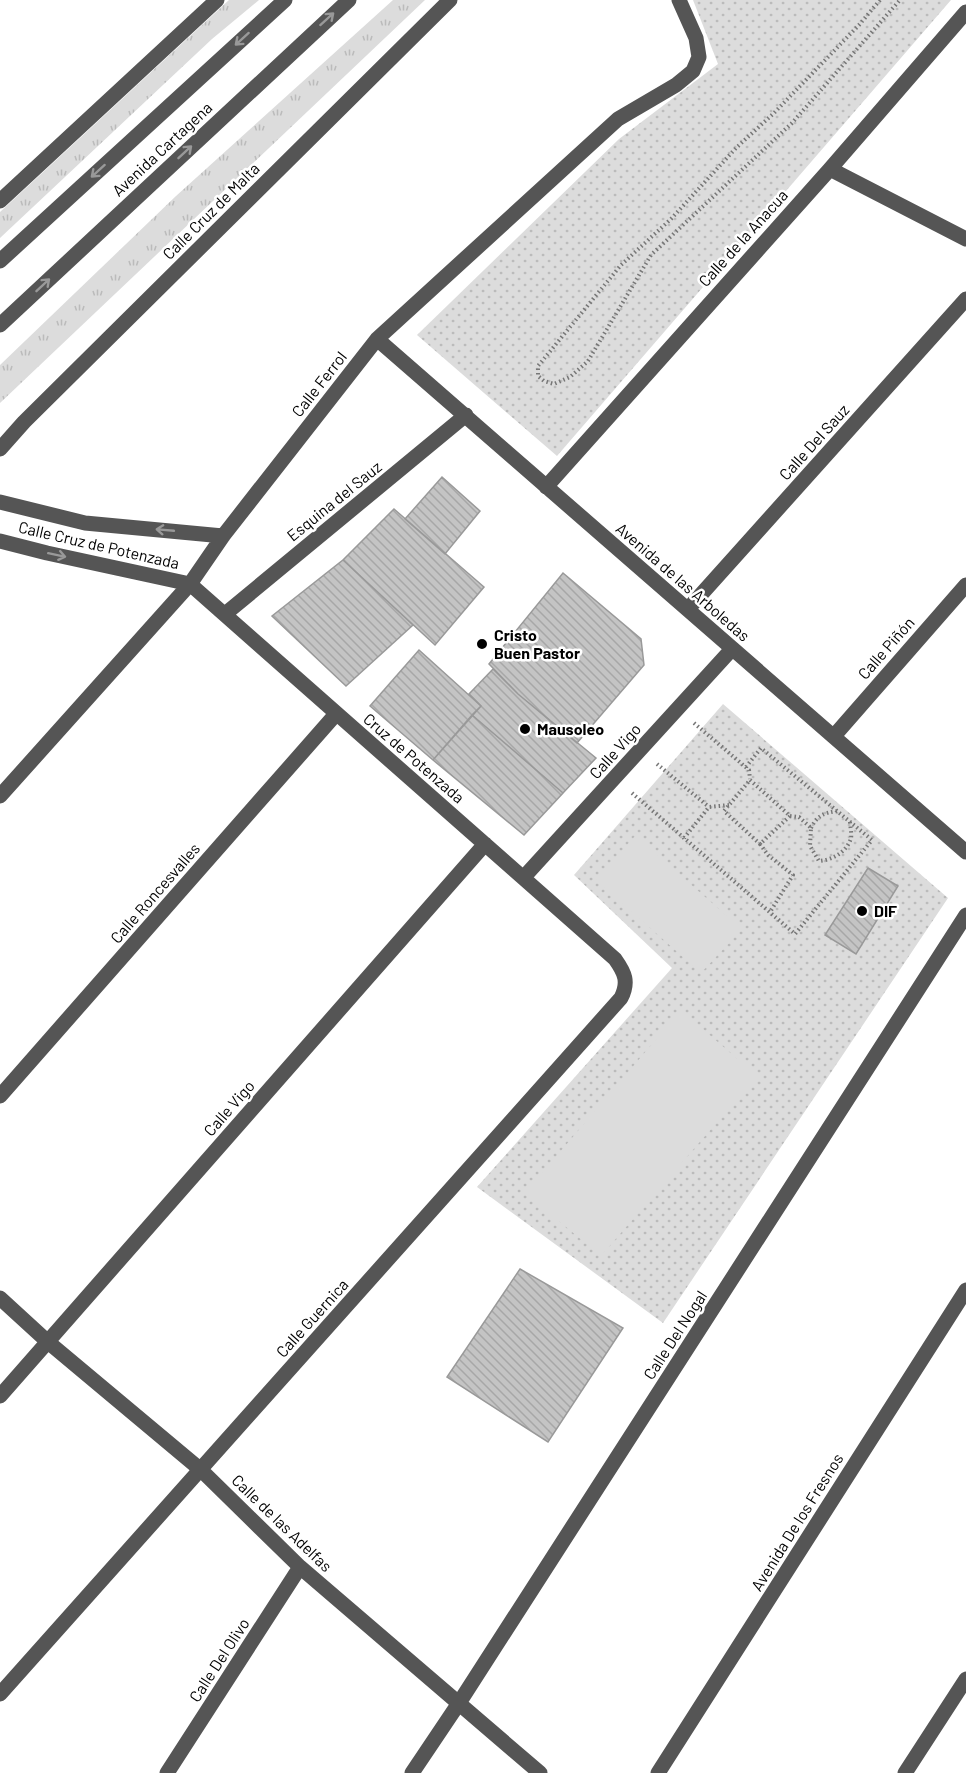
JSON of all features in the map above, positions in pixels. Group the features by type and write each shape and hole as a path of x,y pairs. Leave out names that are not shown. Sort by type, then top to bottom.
{"street":[{"path":"0,201 217,0"},
{"name":"Avenida Cartagena","path":"0,261 285,0"},
{"name":"Avenida Cartagena","path":"0,325 349,0"},
{"name":"Calle Cruz de Malta","path":"0,449 33,413 450,0"},
{"name":"Calle Ferrol","path":"0,796 190,584 223,536 377,339 618,119 675,85 693,71 699,57 696,38 679,0"},
{"name":"Calle de la Anacua","path":"546,487 830,169 966,12"},
{"path":"830,169 966,239"},
{"name":"Calle Del Sauz","path":"688,609 966,299"},
{"name":"Avenida de las Arboledas","path":"377,339 966,852"},
{"name":"Esquina del Sauz","path":"225,614 466,415"},
{"name":"Calle Cruz de Potenzada","path":"0,502 85,523 223,536"},
{"name":"Calle Cruz de Potenzada","path":"0,541 190,584"},
{"name":"Cruz de Potenzada","path":"190,584 615,959"},
{"name":"Calle Piñón","path":"834,736 966,585"},
{"name":"Calle Vigo","path":"524,877 732,649"},
{"name":"Calle Roncesvalles","path":"0,1096 336,714"},
{"name":"Calle Vigo","path":"0,1396 485,844"},
{"name":"Calle Del Nogal","path":"411,1773 459,1703 966,915"},
{"name":"Calle Guernica","path":"0,1694 621,998 626,988 625,978 615,959"},
{"name":"Avenida De los Fresnos","path":"658,1773 966,1290"},
{"name":"Calle de las Adelfas","path":"0,1298 48,1342 201,1470 300,1567 540,1773"},
{"name":"Calle Del Olivo","path":"168,1773 300,1567"},
{"path":"905,1773 966,1678"}],"path":[{"path":"880,0 852,33 736,148 671,219 621,265 538,366 538,376 543,381 554,384 570,377 588,361 651,255 792,123 900,0"},
{"path":"693,722 746,767 749,770 750,780 790,816 799,817 811,828"},
{"path":"632,792 795,934 872,840 761,748 746,767"},
{"path":"656,764 709,807 729,805"},
{"path":"750,780 724,811 760,844 768,855 792,875 770,912"},
{"path":"684,838 709,807"},
{"path":"838,811 820,815 815,819 811,828 810,846 819,861 838,856 851,838 850,822"},
{"path":"760,844 790,816"}],"green space":[{"path":"229,0 259,0 212,39 0,238 0,212"},
{"path":"393,0 425,0 0,403 0,365 176,196"},
{"path":"693,0 951,0 557,456 417,335 619,139 718,64"},
{"path":"723,704 948,898 663,1323 477,1187 672,968 574,875"},
{"path":"635,836 742,929 701,973 596,880"},
{"path":"681,1010 757,1076 601,1256 525,1193"}],"building":[{"path":"442,477 480,511 445,554 405,519"},
{"path":"394,509 484,587 435,645 343,560"},
{"path":"343,560 413,625 346,686 272,616"},
{"name":"Cristo Buen Pastor","path":"563,573 641,639 644,665 577,743 518,694 489,664"},
{"path":"419,650 481,706 433,760 370,706"},
{"name":"Mausoleo","path":"493,669 518,694 596,758 563,793 472,715 481,706 469,694"},
{"path":"472,715 563,793 524,835 433,760"},
{"name":"DIF","path":"868,868 898,886 856,954 825,935"},
{"path":"520,1269 623,1328 548,1442 447,1377"}],"place":[{"name":"Cristo Buen Pastor","path":"482,644"},
{"name":"Mausoleo","path":"525,729"},
{"name":"DIF","path":"862,911"}]}
